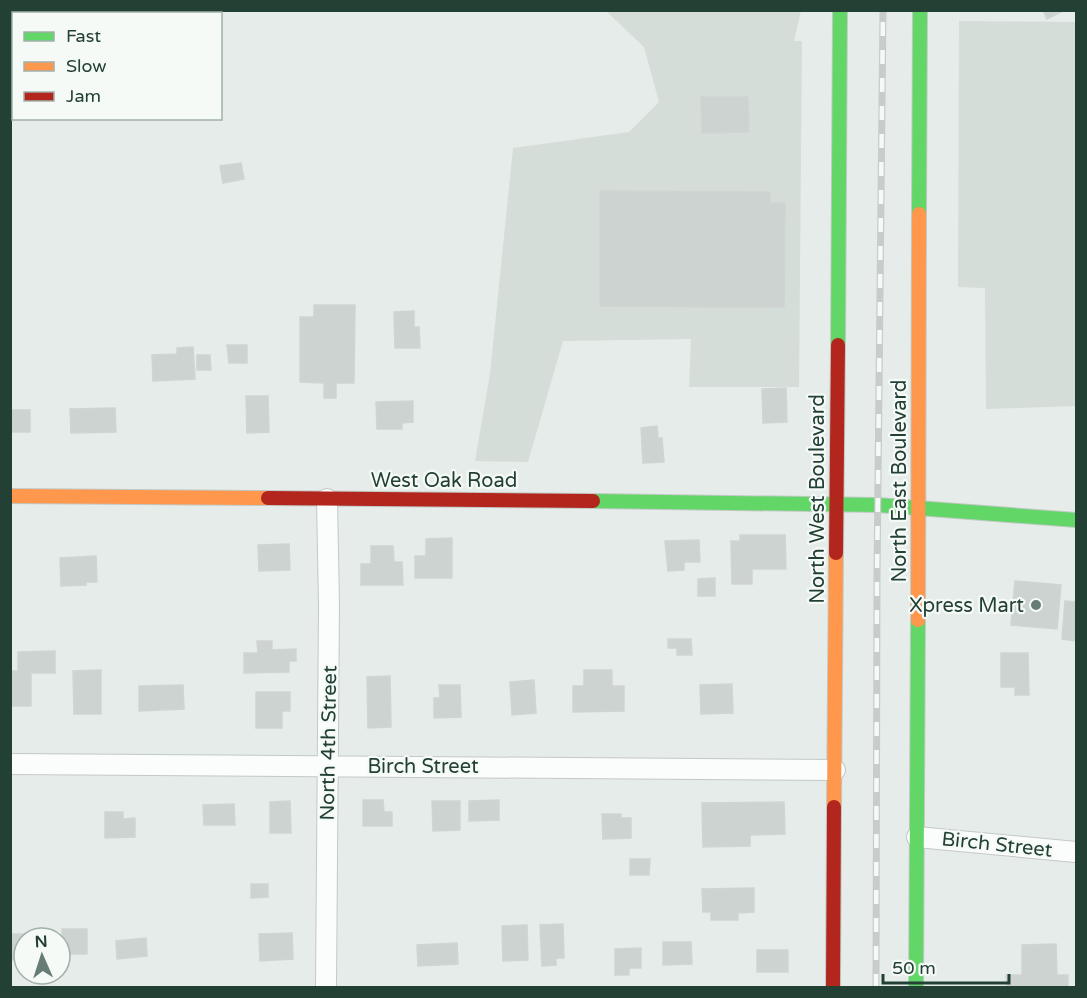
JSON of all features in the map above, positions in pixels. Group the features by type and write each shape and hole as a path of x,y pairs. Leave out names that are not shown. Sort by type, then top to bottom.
{"main road":[{"name":"North West Boulevard","path":"833,987 840,10"},
{"name":"North East Boulevard","path":"916,987 920,10"},
{"name":"West Oak Road","path":"10,496 837,504 1077,520"}],"street":[{"name":"North 4th Street","path":"326,987 329,604 327,499"},
{"name":"Birch Street","path":"10,764 835,770"},
{"name":"Birch Street","path":"916,837 1077,852"}],"shaded area":[{"path":"606,11 801,11 794,41 802,41 799,387 689,387 691,339 563,341 528,462 475,461 490,374 513,148 629,132 659,102 644,47"},
{"path":"959,21 1076,22 1076,406 986,409 985,288 958,287"}],"building":[{"path":"1043,10 1060,10 1061,12 1047,19"},
{"path":"701,97 748,97 749,132 702,133"},
{"path":"241,163 244,179 223,183 220,166"},
{"path":"600,191 770,192 770,203 785,203 784,307 600,306"},
{"path":"314,305 355,305 354,383 336,383 336,398 324,398 324,383 300,382 300,317 314,317"},
{"path":"414,311 414,327 419,327 420,348 395,348 394,312"},
{"path":"227,345 247,345 247,363 229,363"},
{"path":"193,347 195,379 153,381 152,355 177,354 177,348"},
{"path":"197,355 210,355 211,370 197,370"},
{"path":"786,388 787,422 763,423 762,389"},
{"path":"246,396 268,396 269,432 247,433"},
{"path":"413,401 413,422 402,423 402,429 377,429 376,402"},
{"path":"115,408 116,432 71,433 70,409"},
{"path":"10,410 30,410 30,432 11,432"},
{"path":"657,426 658,438 662,438 664,462 643,463 641,428"},
{"path":"740,535 785,535 786,569 752,569 752,584 732,584 731,541 740,541"},
{"path":"452,538 452,578 415,578 415,556 426,556 426,539"},
{"path":"699,540 700,562 684,562 684,570 668,571 665,541"},
{"path":"289,544 290,570 259,571 258,545"},
{"path":"371,546 393,546 394,562 402,562 403,585 361,585 361,564 371,564"},
{"path":"96,556 97,582 61,586 60,558"},
{"path":"715,578 715,596 698,596 698,579"},
{"name":"Xpress Mart","path":"1015,581 1061,585 1057,629 1011,625"},
{"path":"1065,601 1076,602 1076,641 1062,639"},
{"path":"668,639 691,639 692,655 677,655 677,648 668,648"},
{"path":"257,641 272,641 272,650 296,649 296,661 289,661 289,672 244,673 244,653 258,653"},
{"path":"55,651 55,673 31,673 31,706 10,706 10,671 18,671 18,652"},
{"path":"1001,653 1028,653 1029,695 1015,695 1015,687 1001,687"},
{"path":"101,670 101,714 74,714 73,671"},
{"path":"584,670 612,670 612,686 624,686 624,711 573,712 573,686 584,686"},
{"path":"390,676 391,727 368,728 367,677"},
{"path":"534,680 536,713 512,715 510,682"},
{"path":"732,684 733,713 701,714 700,685"},
{"path":"183,685 184,709 139,711 139,686"},
{"path":"439,685 460,685 461,717 434,718 434,698 440,698"},
{"path":"256,692 290,692 290,711 282,711 282,728 256,728"},
{"path":"363,800 383,800 384,812 392,812 392,826 363,826"},
{"path":"499,800 499,820 469,821 469,801"},
{"path":"290,801 291,833 270,833 270,802"},
{"path":"432,801 460,801 460,830 433,831"},
{"path":"784,802 785,834 750,835 750,846 703,847 702,803"},
{"path":"234,804 235,825 204,825 203,805"},
{"path":"105,812 123,812 123,819 135,818 135,837 105,838"},
{"path":"602,814 621,814 621,818 631,818 631,838 603,839"},
{"path":"630,859 650,859 649,875 630,875"},
{"path":"251,884 268,884 268,897 251,898"},
{"path":"754,888 754,912 738,913 738,920 711,920 711,912 703,912 702,889"},
{"path":"563,924 564,958 556,958 556,965 542,966 540,925"},
{"path":"527,925 528,960 503,961 502,926"},
{"path":"72,929 87,929 87,954 72,954"},
{"path":"292,933 293,959 260,961 259,934"},
{"path":"146,938 147,956 117,959 116,941"},
{"path":"663,942 691,942 692,964 663,965"},
{"path":"457,943 458,964 418,966 417,945"},
{"path":"1056,944 1057,975 1068,975 1068,988 1007,988 1006,975 1022,975 1022,945"},
{"path":"641,948 641,968 629,968 629,975 615,975 615,949"},
{"path":"757,950 788,950 788,972 757,972"}],"railway":[{"path":"876,988 877,577 883,10"}],"traffic: fast":[{"path":"838,345 840,10"},
{"path":"919,214 920,10"},
{"path":"593,501 878,505 1076,520"},
{"path":"916,988 918,620"}],"traffic: slow":[{"path":"918,620 919,214"},
{"path":"10,496 268,498"},
{"path":"834,807 836,553"}],"traffic: jam":[{"path":"836,553 838,345"},
{"path":"268,498 593,501"},
{"path":"833,988 834,807"}],"place":[{"name":"Xpress Mart","path":"1036,605"}]}
